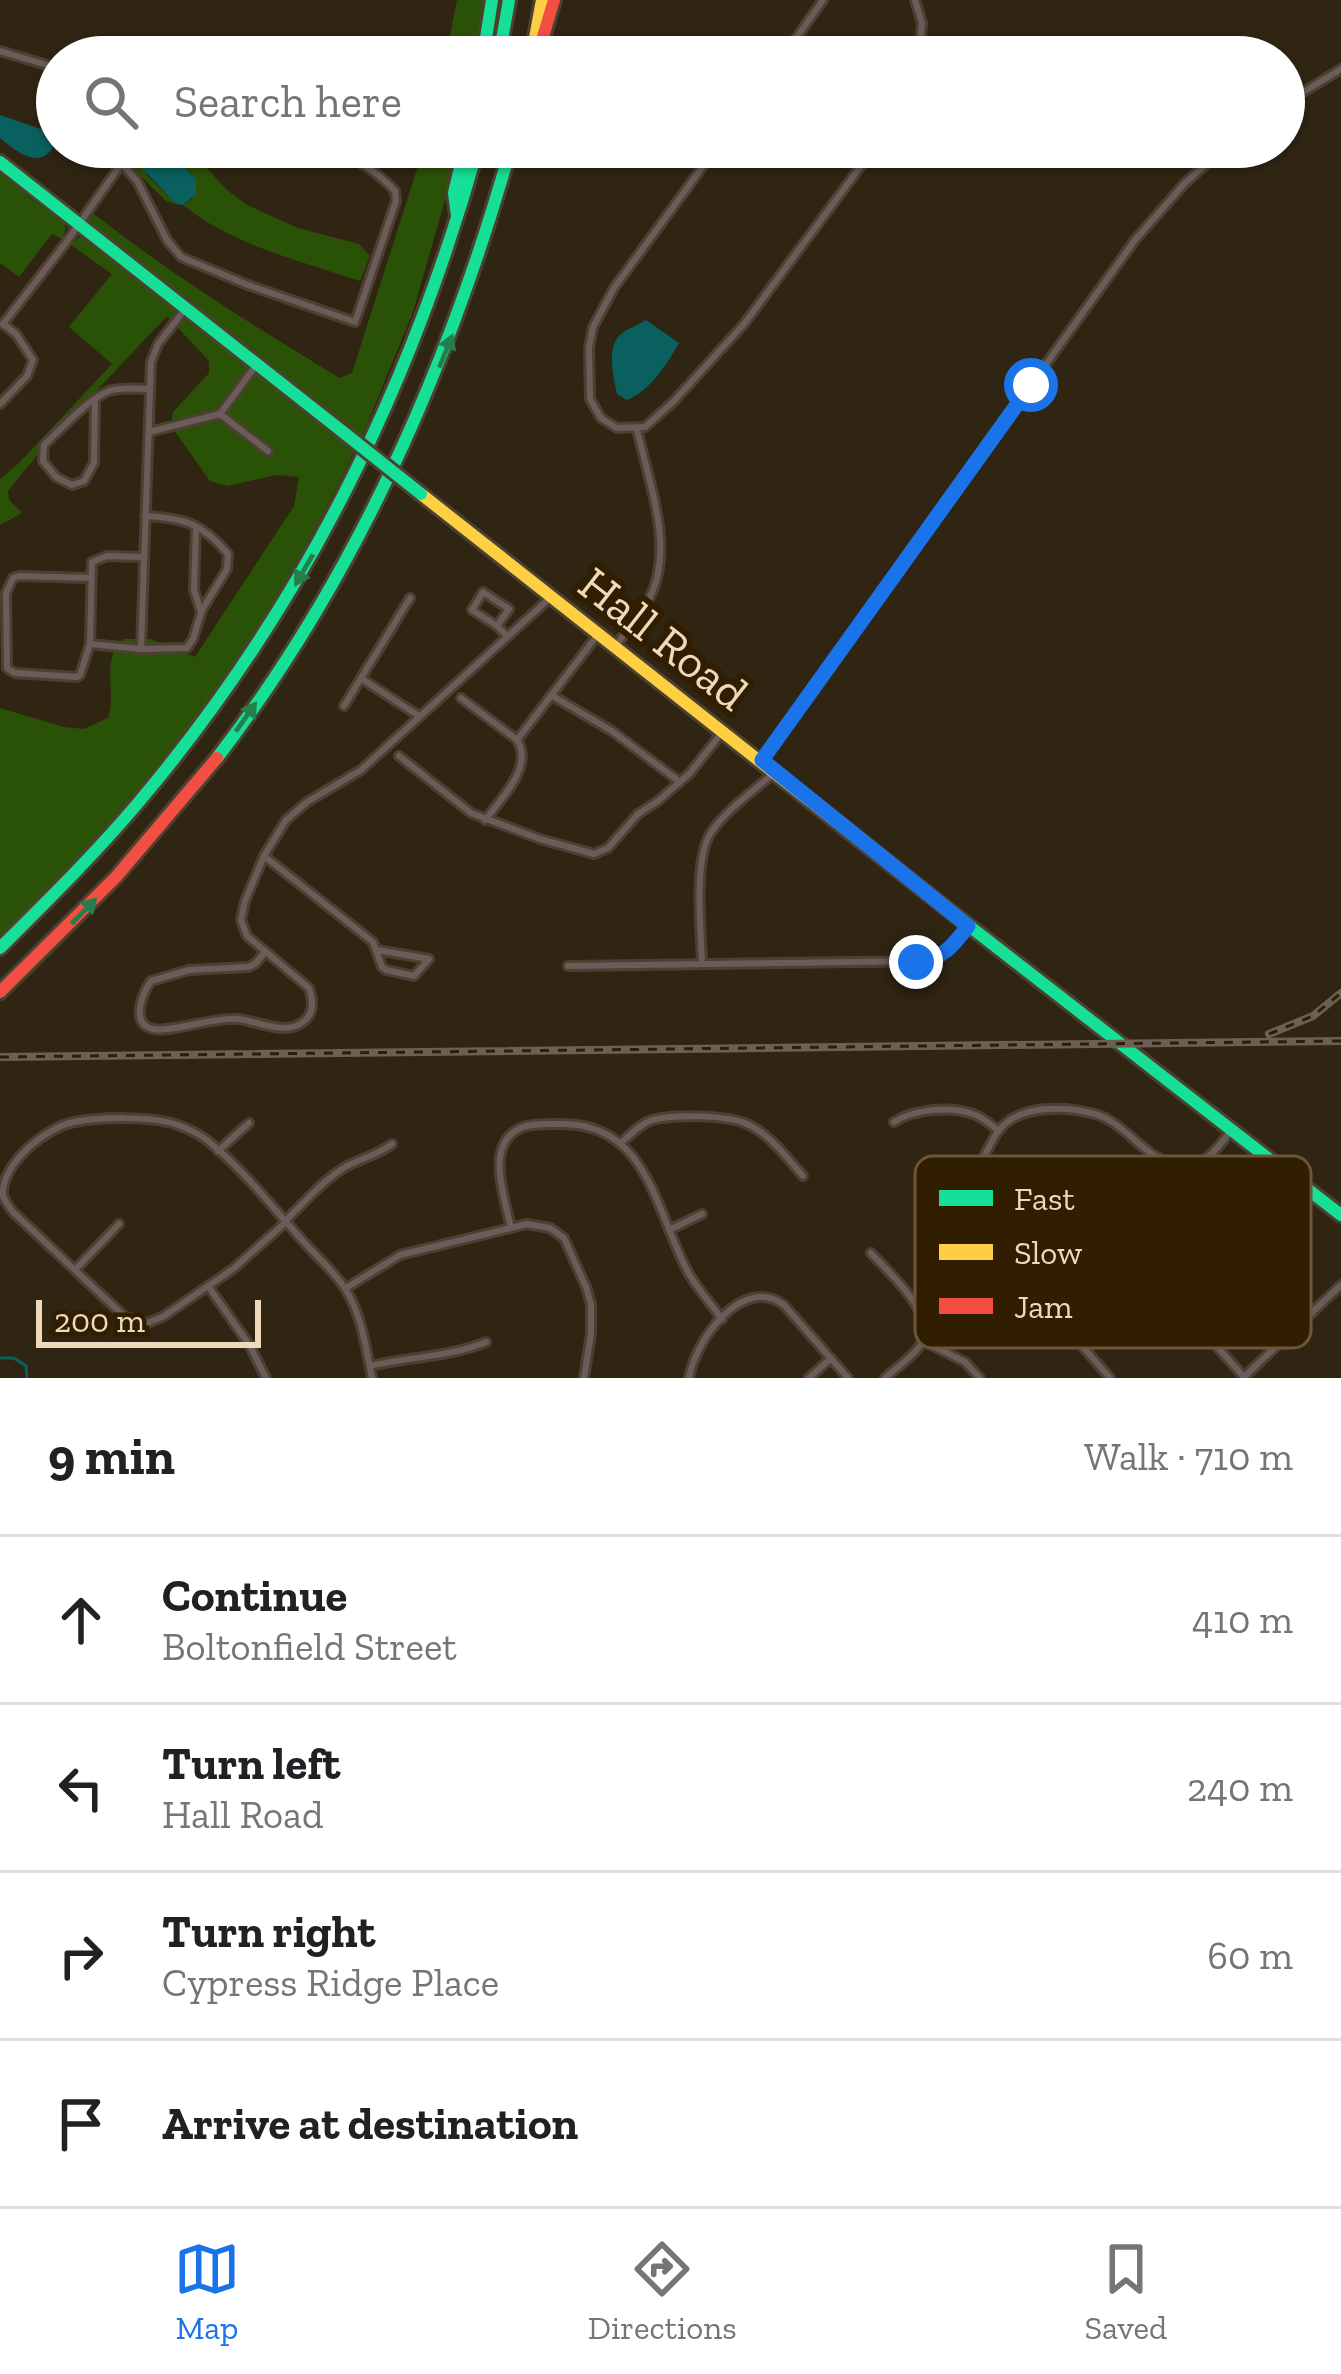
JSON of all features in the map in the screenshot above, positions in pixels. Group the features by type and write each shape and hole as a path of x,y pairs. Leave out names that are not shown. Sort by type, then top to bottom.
{"main road":[{"path":"486,36 492,0"},
{"path":"503,36 509,0"},
{"path":"537,36 542,0"},
{"path":"541,36 554,0"},
{"name":"Hall Road","path":"0,163 1264,1156"},
{"path":"457,220 454,194 460,168"},
{"path":"0,948 150,790 208,718 281,609 359,467 401,377 436,286 472,168"},
{"path":"0,992 83,913 168,818 225,747 306,629 408,440 476,266 505,168"},
{"name":"Hall Road","path":"1311,1192 1341,1215"}],"street":[{"path":"798,36 823,0"},
{"path":"915,0 921,36"},
{"path":"0,51 36,62"},
{"path":"1305,91 1341,69"},
{"path":"0,404 27,376 33,360 16,334 2,323 119,168"},
{"path":"126,168 181,256 355,322 396,201 395,190 368,168"},
{"path":"702,168 614,287 593,327 590,399 609,424 624,429 637,429 674,402 744,324 859,168"},
{"path":"762,760 1135,240 1202,168"},
{"path":"141,649 154,352 186,308"},
{"path":"149,432 220,414 257,364"},
{"path":"95,400 94,463 84,481 73,485 56,477 43,460 44,445 95,400 114,389 150,389"},
{"path":"220,414 268,451"},
{"path":"615,646 648,603 660,568 658,528 637,429"},
{"path":"90,644 179,650 191,645 200,612 227,569 229,558 221,545 196,525 181,518 145,516"},
{"path":"196,525 194,590 200,612"},
{"path":"90,578 13,578 6,593 7,668 15,673 76,677 83,670 90,644 92,562 99,557 142,557"},
{"path":"497,626 508,608 483,592 472,610 507,637"},
{"path":"265,952 249,967 160,976 143,993 141,1018 157,1030 221,1019 278,1027 301,1024 312,1008 309,988 247,936 242,920 245,901 278,830 292,813 361,770 551,596"},
{"path":"344,706 410,598"},
{"path":"517,740 598,633"},
{"path":"361,678 419,716"},
{"path":"550,695 612,731 680,782"},
{"path":"461,698 517,740 524,755 516,780 485,820"},
{"path":"399,756 468,812 600,854 638,814 680,782 724,730"},
{"path":"702,964 700,863 705,842 717,824 776,771"},
{"path":"264,856 374,942 382,967 386,970 414,976 429,959 377,950"},
{"path":"568,966 929,961 948,950 968,926"},
{"path":"985,1156 998,1131 1017,1117 1040,1110 1069,1110 1107,1119 1158,1156"},
{"path":"894,1122 905,1114 959,1111 973,1114 998,1131"},
{"path":"622,1142 650,1120 731,1119 762,1133 803,1176"},
{"path":"372,1378 360,1322 346,1288 286,1222 218,1150 191,1130 164,1121 72,1122 46,1133 14,1161 3,1191 14,1212 75,1270 125,1317 141,1322 164,1316 208,1286 244,1260 286,1222 337,1173 392,1144"},
{"path":"218,1150 249,1123"},
{"path":"511,1228 500,1154 514,1132 537,1124 600,1128 622,1142 638,1163 691,1276 722,1318"},
{"path":"1210,1156 1232,1131"},
{"path":"669,1230 702,1214"},
{"path":"75,1270 119,1223"},
{"path":"346,1288 400,1256 540,1224 560,1234 586,1286 591,1304 584,1378"},
{"path":"871,1253 915,1304"},
{"path":"1312,1313 1341,1285"},
{"path":"208,1286 266,1378"},
{"path":"688,1378 697,1349 722,1318 742,1302 764,1296 784,1305 848,1378"},
{"path":"370,1366 486,1342"},
{"path":"885,1378 916,1348"},
{"path":"937,1348 965,1362 980,1378"},
{"path":"1084,1348 1110,1378"},
{"path":"1219,1348 1245,1377 1275,1348"},
{"path":"809,1378 831,1358"}],"green space":[{"path":"457,0 488,0 482,36 450,36"},
{"path":"147,168 146,174 176,204 166,201 134,169"},
{"path":"185,168 207,168 247,205 298,228 359,244 370,256 360,281 267,251 202,219 183,205 192,199 193,175"},
{"path":"417,168 454,168 413,312 361,439 88,221 94,214 214,300 340,378 352,373"},
{"path":"0,169 66,228 62,239 52,234 19,277 0,263"},
{"path":"83,237 355,450 284,584 201,710 106,828 0,936 0,708 84,729 108,718 112,657 123,639 150,639 195,657 294,506 299,477 276,475 228,486 210,481 171,426 173,412 209,373 209,361 167,316 8,491 9,500 22,513 0,525 0,479 112,364 69,327 112,274 71,245"}],"water":[{"path":"0,115 36,127 36,158 23,155 0,138"},
{"path":"185,168 196,179 196,194 183,205 176,204 143,169"},
{"path":"646,320 679,343 650,384 627,400 617,394 613,347 623,333"}],"waterway":[{"path":"0,1358 14,1358 26,1366 27,1378"}],"railway":[{"path":"1269,1034 1313,1016 1341,993"},
{"path":"0,1057 1341,1041"}],"traffic: fast":[{"path":"486,36 492,0"},
{"path":"503,36 509,0"},
{"path":"0,162 343,432"},
{"path":"457,216 454,193 460,168"},
{"path":"0,948 138,803 197,729 300,575 384,411 451,237 472,168"},
{"path":"217,758 313,617 393,467 459,310 505,168"},
{"path":"343,432 421,494"},
{"path":"928,894 1265,1156"},
{"path":"1311,1192 1341,1215"}],"traffic: slow":[{"path":"535,36 542,0"},
{"path":"421,494 928,894"}],"traffic: jam":[{"path":"543,36 554,0"},
{"path":"0,992 116,877 217,758"}],"route":[{"path":"916,962 938,957 968,926 762,760 1031,385"}]}
